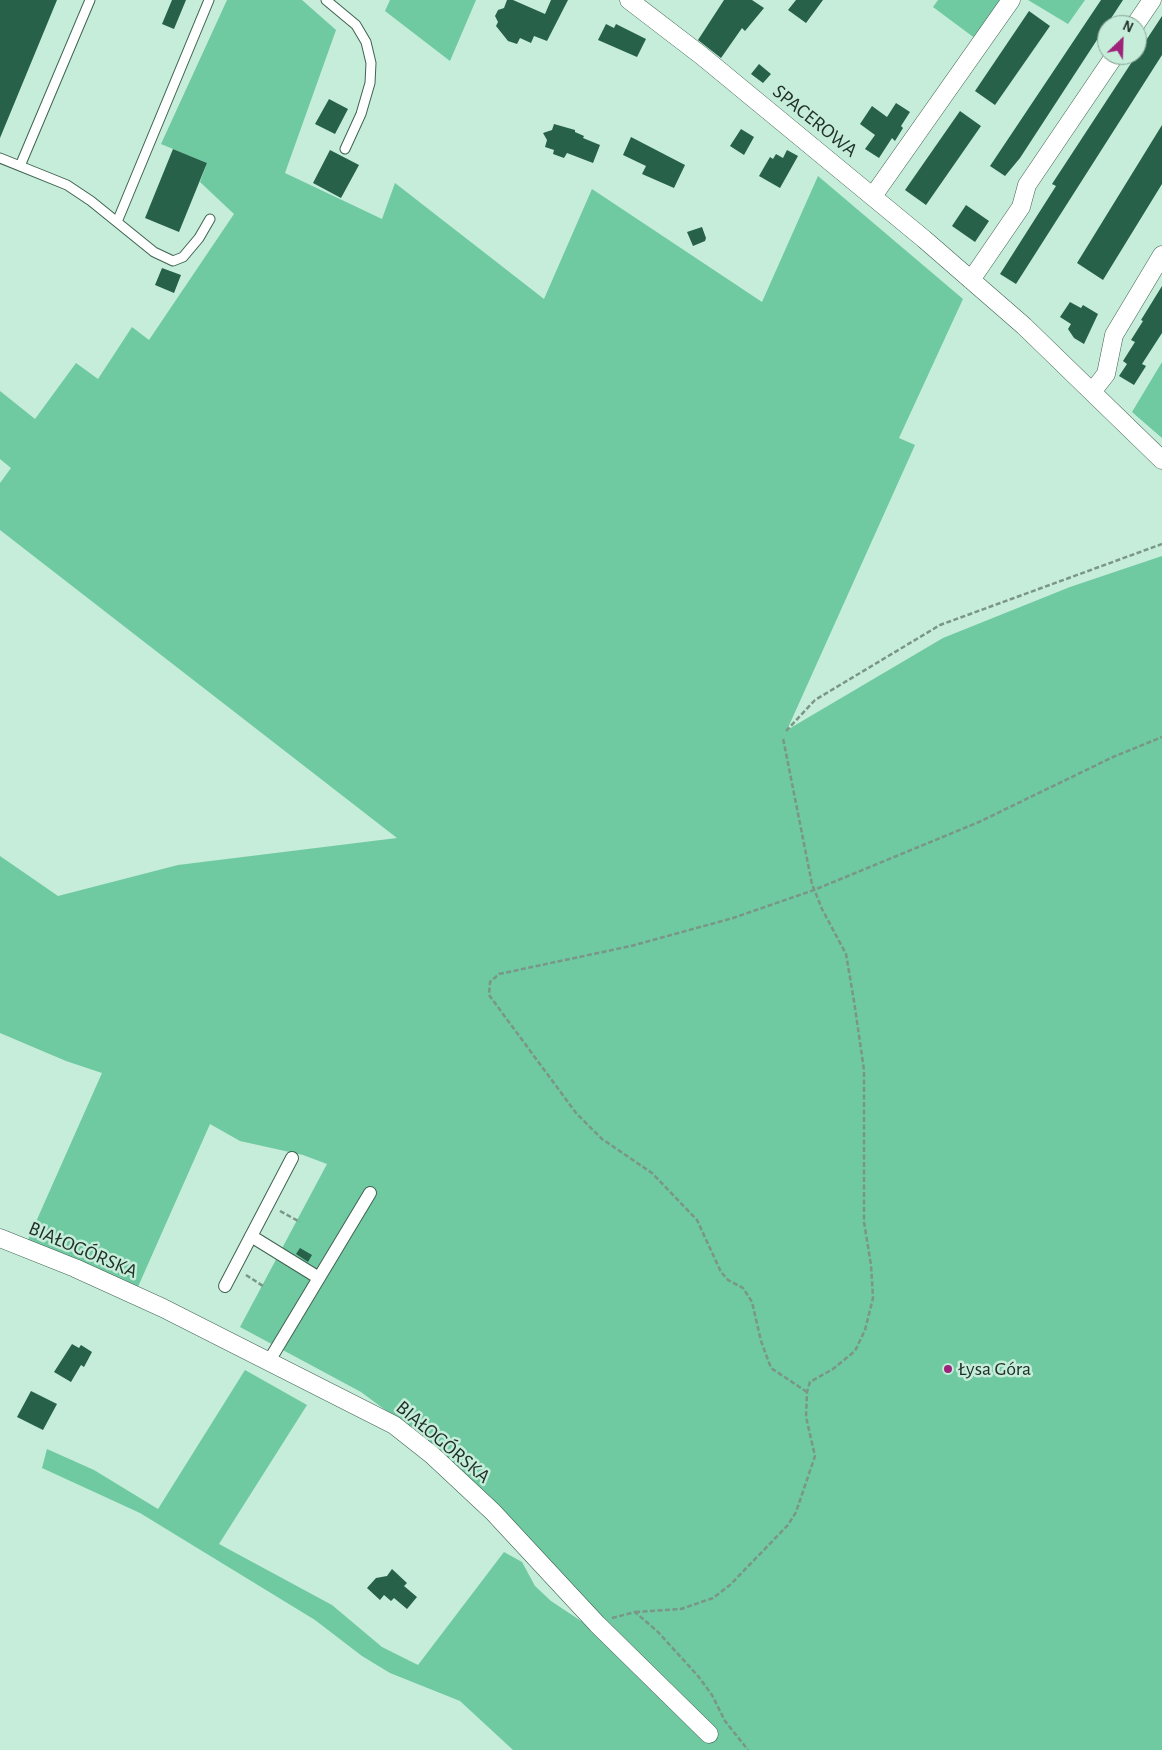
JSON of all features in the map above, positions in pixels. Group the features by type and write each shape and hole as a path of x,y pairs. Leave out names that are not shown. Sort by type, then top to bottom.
{"street":[{"name":"SPACEROWA","path":"629,0 680,38 874,196 1024,326 1162,460"},
{"path":"874,196 1011,0"},
{"path":"1142,15 1152,0"},
{"path":"971,280 1020,207 1027,186 1108,65"},
{"path":"1092,392 1106,374 1114,335 1162,254"},
{"path":"224,1286 292,1158"},
{"path":"269,1361 370,1193"},
{"path":"251,1236 319,1278"},
{"name":"BIAŁOGÓRSKA","path":"0,1238 133,1294 373,1413 410,1437 493,1512 597,1624 709,1734"}],"lane":[{"path":"20,166 90,0"},
{"path":"118,222 208,0"},
{"path":"326,0 356,26 366,42 371,63 370,83 361,114 345,149"},
{"path":"0,158 67,185 118,222 154,252 172,260 183,257 199,238 210,219"}],"path":[{"path":"786,731 815,700 940,625 1162,544"},
{"path":"807,1392 771,1368 761,1341 752,1302 743,1288 728,1280 721,1272 697,1220 652,1173 602,1139 576,1113 489,995 490,982 499,974 631,946 733,918 814,890 979,822 1113,757 1162,737"},
{"path":"597,1624 621,1614 682,1609 714,1598 730,1585 788,1525 796,1512 815,1456 806,1417 807,1392 810,1382 833,1369 855,1351 865,1330 873,1298 871,1265 864,1222 864,1070 846,954 814,890 783,738"},
{"path":"268,1204 300,1222"},
{"path":"234,1268 263,1286"},
{"path":"636,1612 658,1632 698,1676 712,1695 725,1721 748,1750"}],"green space":[{"path":"227,0 302,0 336,30 285,173 382,219 395,183 544,299 592,189 762,302 818,176 963,299 899,438 915,445 787,730 943,638 1070,587 1162,556 1162,1750 513,1750 460,1701 390,1673 362,1656 315,1620 140,1513 42,1468 47,1449 94,1470 158,1509 245,1370 307,1405 219,1544 332,1605 382,1647 418,1665 504,1552 522,1562 535,1586 551,1601 581,1621 589,1608 430,1443 361,1392 240,1327 327,1164 303,1155 240,1141 210,1124 137,1289 27,1242 102,1073 66,1061 0,1033 0,856 58,896 178,865 397,838 0,530 0,483 11,468 0,459 0,391 35,419 76,363 98,379 132,327 149,340 234,214 200,182 207,163 161,144"},
{"path":"390,0 476,0 450,61 385,11"},
{"path":"938,0 1001,0 976,39 933,7"},
{"path":"1028,0 1085,0 1068,24"},
{"path":"1162,362 1162,438 1132,412"}],"building":[{"path":"0,0 57,0 0,138"},
{"path":"172,0 186,0 174,29 162,24"},
{"path":"507,0 513,0 545,14 551,0 568,0 547,41 534,36 531,43 520,38 517,44 508,41 496,26 498,22 495,16 498,10 504,8"},
{"path":"724,0 752,0 764,8 745,31 742,28 721,58 698,40"},
{"path":"796,0 823,0 806,23 788,10"},
{"path":"1101,0 1123,0 1113,15 1097,15 1097,40 1020,158 1005,176 990,166"},
{"path":"1029,11 1050,26 995,105 975,91"},
{"path":"1162,16 1162,55 1016,284 1000,274 1056,186 1052,184 1130,65 1147,65 1147,39"},
{"path":"606,24 614,28 616,24 646,39 637,57 598,40"},
{"path":"759,64 771,74 763,83 751,74"},
{"path":"329,99 348,109 335,134 315,124"},
{"path":"896,103 910,112 901,126 903,128 895,141 892,138 879,158 865,149 875,135 860,124 872,106 887,117"},
{"path":"960,111 981,126 926,205 905,190"},
{"path":"554,124 575,130 575,132 584,136 583,138 600,145 593,163 567,153 564,158 553,154 554,150 545,147 547,140 543,133 552,130"},
{"path":"1162,125 1162,184 1103,280 1077,263"},
{"path":"741,129 754,137 744,155 730,146"},
{"path":"631,137 685,165 674,188 642,174 646,166 623,155"},
{"path":"173,149 207,163 179,232 145,218"},
{"path":"330,150 359,165 341,198 313,183"},
{"path":"787,150 798,156 780,188 759,176 770,157 773,159 776,154 783,158"},
{"path":"966,205 989,221 975,242 952,226"},
{"path":"702,227 706,238 705,241 693,246 687,232"},
{"path":"162,268 181,275 174,293 155,285"},
{"path":"1162,286 1162,333 1142,364 1146,366 1134,385 1119,376 1127,364 1123,361 1135,342 1131,340 1143,321 1141,320"},
{"path":"1070,302 1081,308 1083,305 1098,314 1084,344 1074,338 1068,329 1071,324 1060,317"},
{"path":"300,1248 312,1255 308,1262 296,1254"},
{"path":"72,1344 79,1348 81,1345 92,1352 84,1367 81,1365 71,1382 54,1372"},
{"path":"31,1391 57,1404 43,1430 17,1417"},
{"path":"392,1569 407,1583 404,1586 417,1597 407,1609 394,1598 391,1601 384,1595 380,1600 367,1588 376,1578 387,1576"}],"place":[{"name":"Łysa Góra","path":"948,1369"}]}
